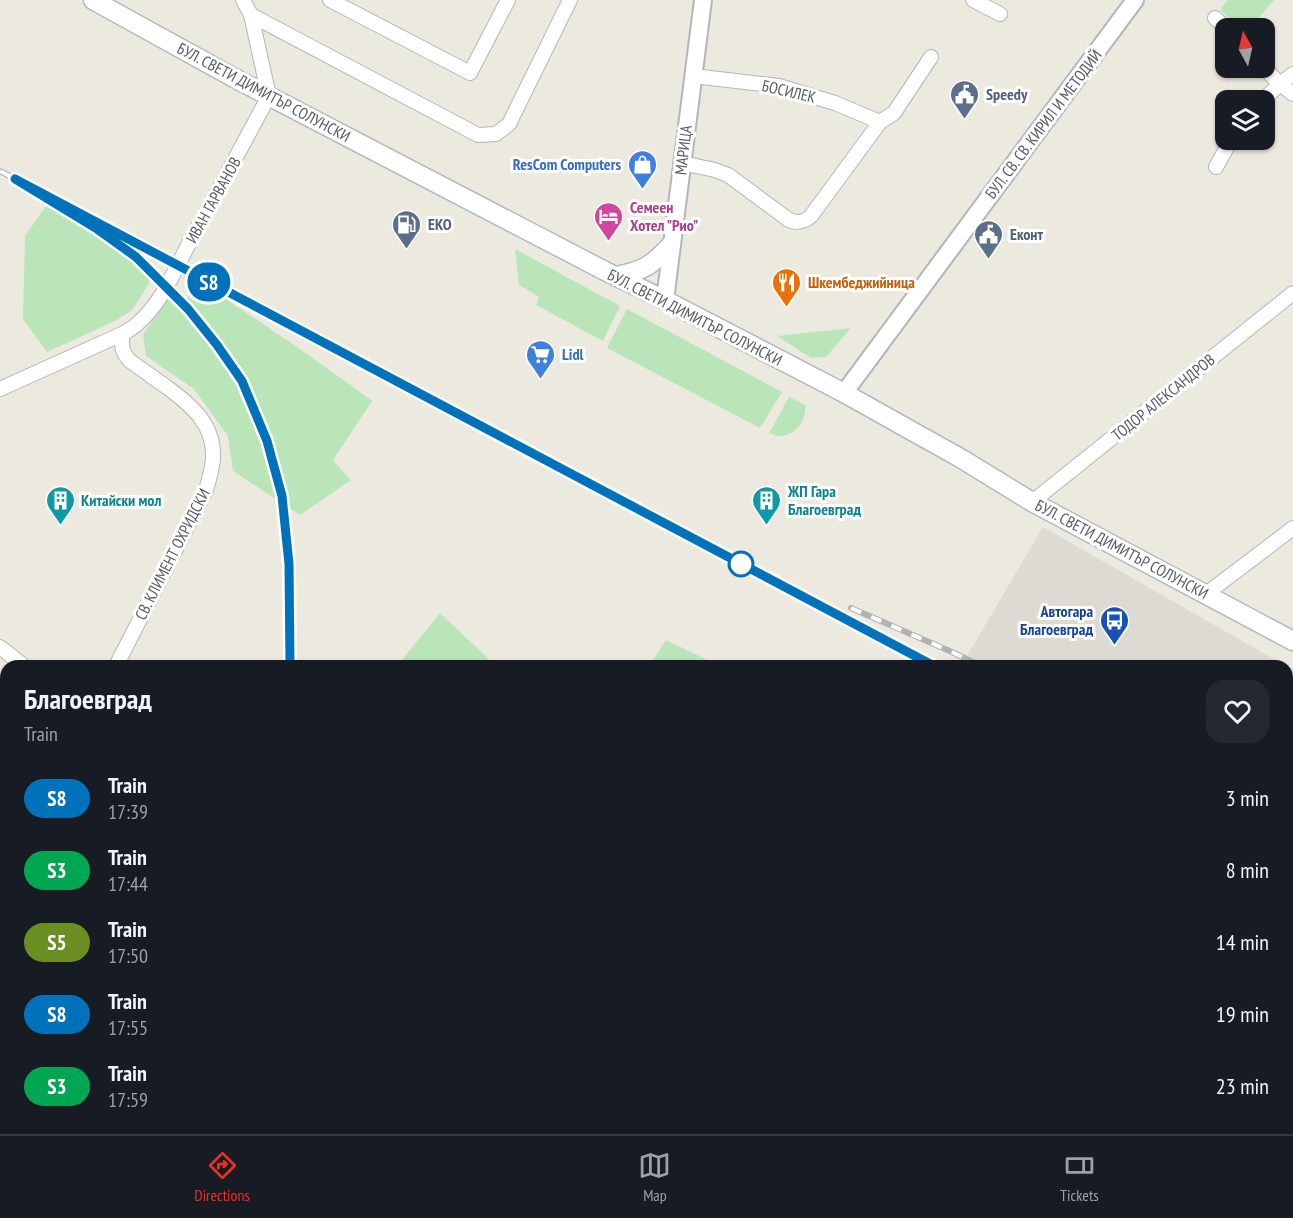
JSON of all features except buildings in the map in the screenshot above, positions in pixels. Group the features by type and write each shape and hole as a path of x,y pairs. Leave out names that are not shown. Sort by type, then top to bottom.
{"main road":[{"name":"БУЛ. СВЕТИ ДИМИТЪР СОЛУНСКИ","path":"93,0 269,96 844,393 1032,502 1293,641"},
{"path":"616,276 650,266 672,245"}],"street":[{"path":"243,0 251,15 269,96"},
{"path":"330,0 470,73 508,0"},
{"path":"251,15 478,135 496,134 509,124 570,0"},
{"name":"МАРИЦА","path":"664,300 703,0"},
{"path":"973,0 1000,14"},
{"name":"БУЛ. СВ. СВ. КИРИЛ И МЕТОДИЙ","path":"844,393 1135,0"},
{"path":"682,162 728,175 789,220 801,222 811,216 880,122 894,113 931,57"},
{"path":"1274,90 1293,74"},
{"name":"БОСИЛЕК","path":"693,76 779,86 835,103 880,122"},
{"path":"1274,78 1293,94"},
{"name":"ИВАН ГАРВАНОВ","path":"0,389 122,334 137,324 150,310 166,286 269,96"},
{"path":"1216,167 1225,150"},
{"name":"ТОДОР АЛЕКСАНДРОВ","path":"1032,502 1293,293"},
{"name":"СВ. КЛИМЕНТ ОХРИДСКИ","path":"119,660 206,490 213,457 206,425 200,416 191,406 125,355 122,348 122,334"},
{"path":"1206,594 1293,528"},
{"path":"0,647 16,660"}],"shaded area":[{"path":"1043,527 1276,660 965,660"}],"green space":[{"path":"1228,0 1274,0 1259,18 1229,18 1220,10"},
{"path":"49,202 110,243 152,279 132,310 117,320 47,352 23,319 25,236"},
{"path":"515,249 620,306 603,341 536,305 539,297 519,285"},
{"path":"198,281 372,401 333,460 351,480 300,515 233,471 228,436 194,389 146,356 143,335 168,297 180,311"},
{"path":"627,309 782,392 760,428 607,348"},
{"path":"851,328 826,357 811,358 777,336"},
{"path":"789,397 805,405 802,422 795,431 784,436 769,433"},
{"path":"440,613 490,660 402,660"},
{"path":"666,640 708,660 653,660"}],"railway":[{"path":"0,171 923,660"},
{"path":"107,236 136,257 188,309 242,381 266,441 282,496 289,564 290,660"},
{"path":"851,608 969,660"}],"train":[{"name":"S8","path":"289,660 289,564 282,496 267,441 242,381 188,309 136,257 97,229 15,179 923,660"}],"place":[{"name":"Speedy","path":"965,120"},
{"name":"ResCom Computers","path":"642,190"},
{"name":"Семеен Хотел \"Рио\"","path":"609,242"},
{"name":"EKO","path":"407,250"},
{"name":"Еконт","path":"989,260"},
{"name":"Шкембеджийница","path":"787,308"},
{"name":"Lidl","path":"541,380"},
{"name":"Китайски мол","path":"60,526"},
{"name":"ЖП Гара Благоевград","path":"767,526"},
{"name":"Автогара Благоевград","path":"1114,646"}]}
